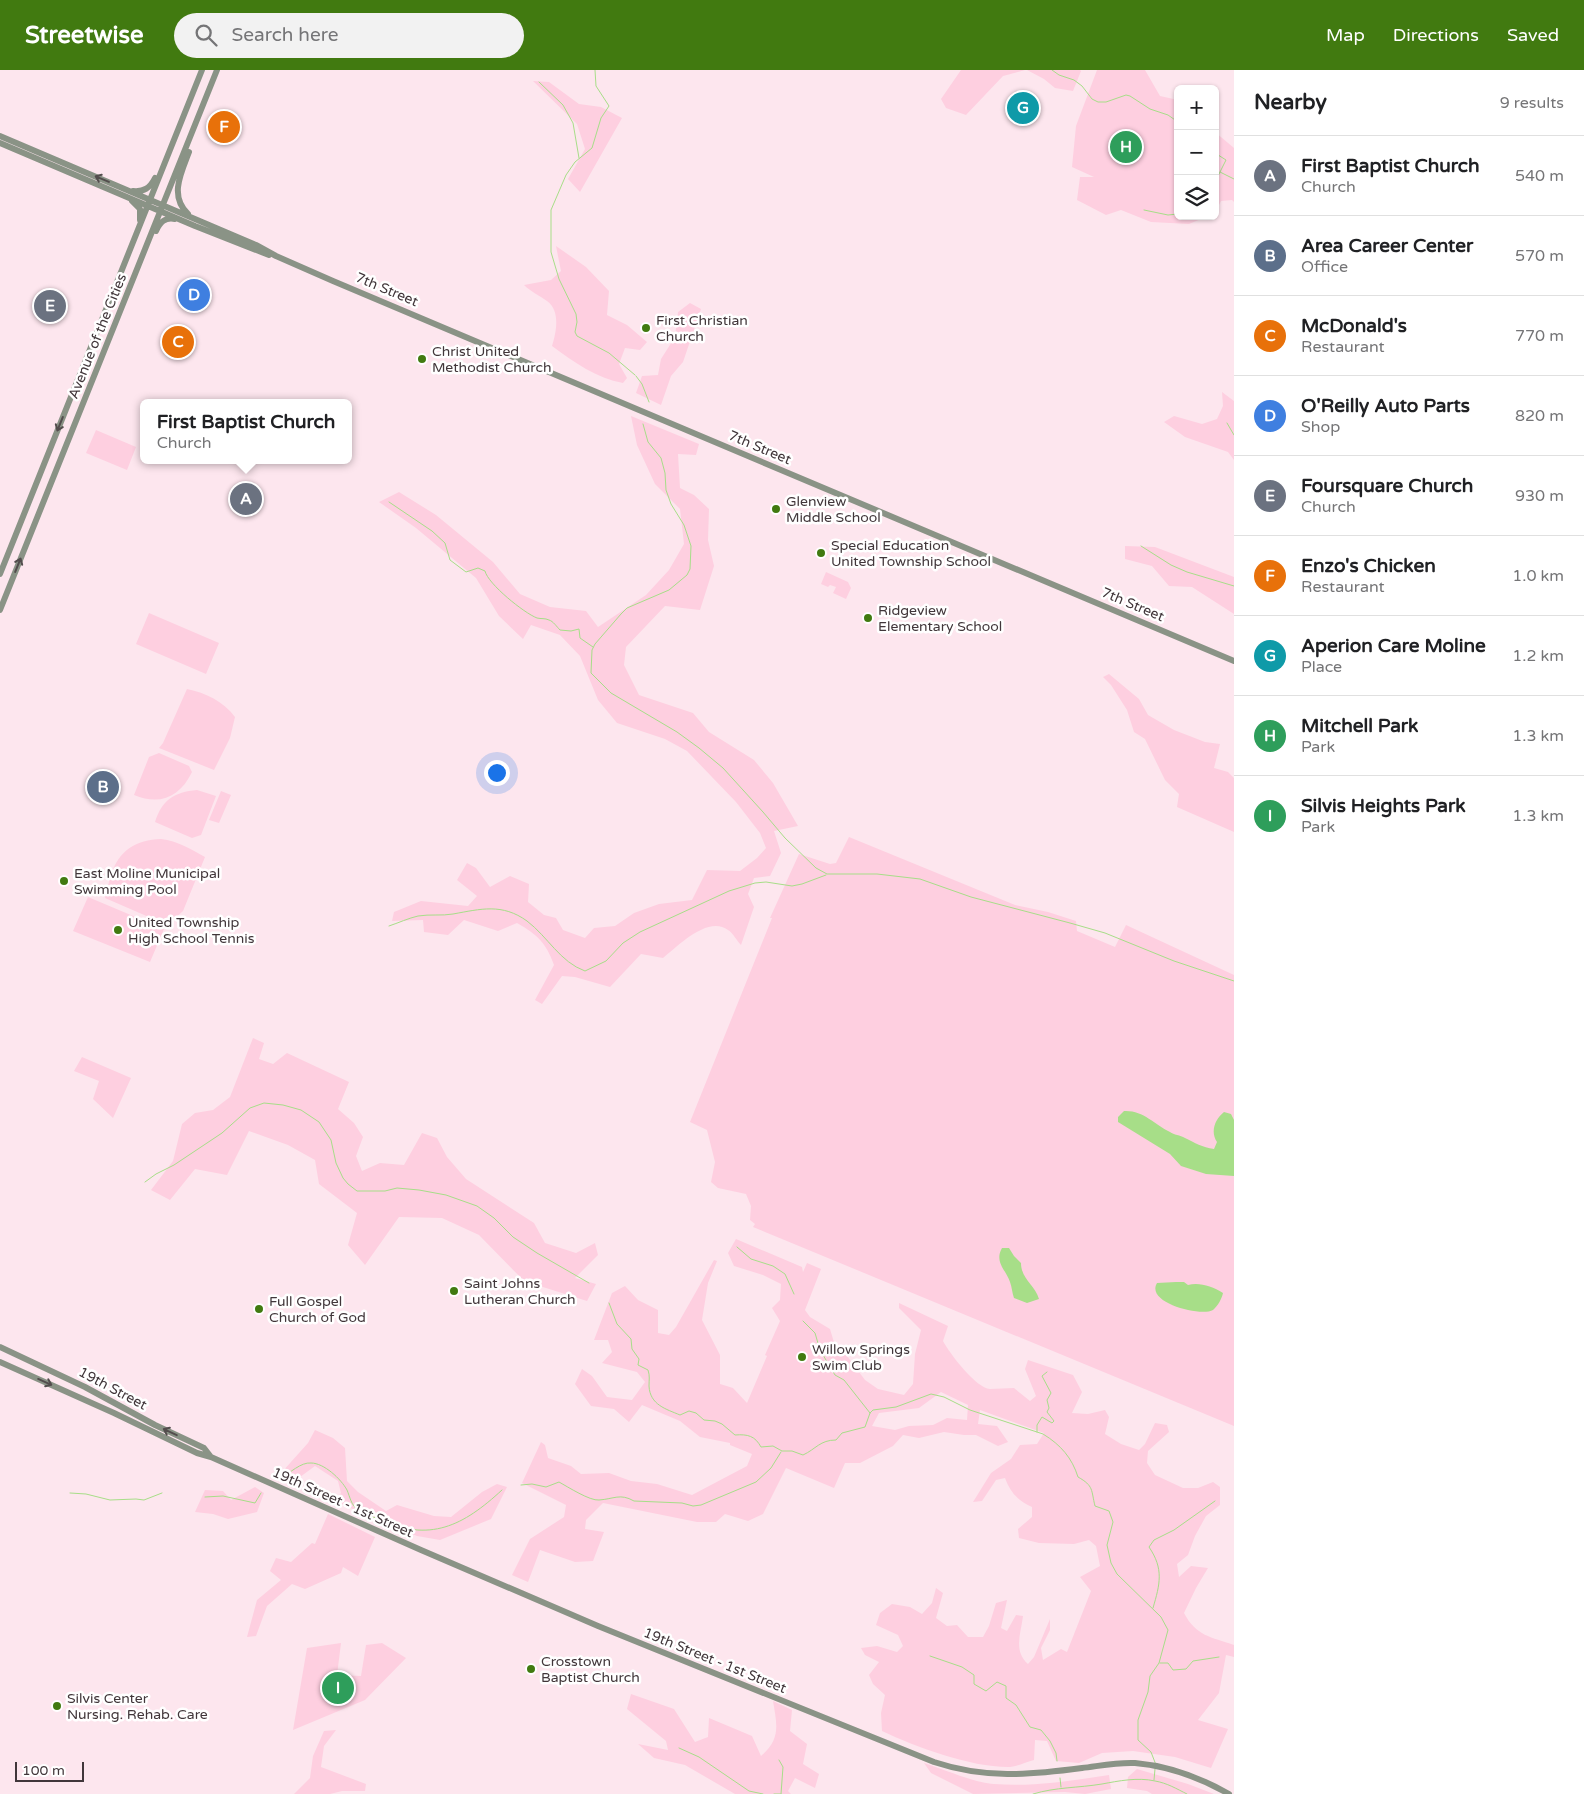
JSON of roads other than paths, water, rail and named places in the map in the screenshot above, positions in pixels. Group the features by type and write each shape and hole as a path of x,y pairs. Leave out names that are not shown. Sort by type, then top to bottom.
{"main road":[{"name":"Avenue of the Cities","path":"0,574 202,70"},
{"name":"Avenue of the Cities","path":"0,610 217,70"},
{"path":"192,218 181,206 177,188 209,91"},
{"path":"129,190 142,191 152,184 166,150 182,121"},
{"name":"7th Street","path":"0,136 129,190 179,219 256,251 276,256"},
{"name":"7th Street","path":"0,143 115,192 149,202"},
{"path":"115,192 133,202 140,209 138,231"},
{"name":"7th Street","path":"161,208 192,218 256,245 276,256 1234,661"},
{"path":"126,296 144,262 158,227 166,218 179,219"},
{"name":"19th Street","path":"0,1348 53,1371 154,1425 204,1448 211,1457"},
{"path":"0,1351 53,1371"},
{"path":"0,1362 114,1413 197,1454 211,1457"},
{"name":"19th Street - 1st Street","path":"211,1457 598,1626 948,1767 980,1773 1020,1774 1133,1763 1168,1769 1211,1784 1229,1794"}],"waterway":[{"path":"595,70 596,86 609,106 601,118 592,148 575,162 566,175 551,210 551,252 559,279 576,314 575,332 577,336 609,353 635,375"},
{"path":"1052,70 1059,75 1074,80 1082,86 1092,99 1098,102 1106,102 1126,95 1150,109 1168,115 1174,119"},
{"path":"539,82 563,105 573,123 579,158"},
{"path":"1219,156 1226,160 1220,172 1234,179"},
{"path":"1144,210 1174,214"},
{"path":"636,376 642,384 649,402"},
{"path":"1227,423 1234,435"},
{"path":"643,424 648,442 661,458 665,473 666,490 671,504 684,525 691,546 690,569 687,575 669,590 627,608 595,644 592,650 591,673 611,693 677,732 723,768 785,838 816,868 827,874 877,874 920,879 971,897 1105,933 1174,961 1234,981"},
{"path":"389,502 432,531 445,543 450,560 466,572 478,568 485,571 499,590 531,615 550,621 560,630 571,631 579,629 580,638 593,647"},
{"path":"1141,546 1171,565 1187,572 1234,586"},
{"path":"389,926 418,916 449,915 482,909 509,912 527,921 568,962 585,971 606,961 623,943 640,932 729,891 755,883 766,882 792,886 826,875"},
{"path":"145,1182 222,1133 250,1108 264,1103 283,1105 301,1110 319,1122 331,1140 336,1163 343,1178 357,1191 385,1191 397,1188 419,1190 446,1195 477,1206 494,1218 513,1237 589,1283"},
{"path":"737,1247 751,1259 773,1266 785,1274 794,1294"},
{"path":"609,1303 617,1324 631,1339 632,1349 639,1359 638,1365 648,1370 650,1392 656,1402 680,1415 689,1411 696,1413 704,1420 715,1421 722,1424 735,1435 747,1435 754,1438 761,1447 773,1446 782,1451 792,1451 803,1455 822,1443 836,1440 842,1433 865,1427 873,1410 896,1407 931,1394 944,1397 970,1410 1043,1434 1055,1443 1065,1452 1073,1464 1078,1477 1089,1486 1095,1506 1109,1511 1113,1522 1107,1545 1111,1563 1117,1574 1161,1617 1168,1630 1159,1663 1150,1676 1148,1692 1138,1720 1138,1740 1151,1752 1156,1765"},
{"path":"803,1321 815,1333 820,1350 835,1375 844,1380 870,1413"},
{"path":"1037,1432 1037,1425 1042,1417 1052,1423 1054,1421 1047,1412 1049,1408 1047,1400 1051,1393 1042,1376 1047,1372"},
{"path":"521,1485 532,1484 546,1487 559,1482 595,1500 625,1497 634,1501 701,1505 756,1482 771,1468 781,1452"},
{"path":"281,1478 303,1464 316,1464 332,1472 341,1481 352,1503 358,1510 397,1526 414,1530 430,1530 445,1527 459,1521 488,1503 502,1490"},
{"path":"70,1493 86,1494 110,1500 144,1500 162,1493"},
{"path":"205,1497 223,1496 255,1503 261,1493"},
{"path":"1153,1608 1159,1584 1159,1570 1149,1547 1154,1540 1174,1530 1215,1501"},
{"path":"930,1656 962,1667 974,1675 974,1684 986,1691 997,1682 1006,1686 1006,1698 1016,1705 1030,1727 1041,1730 1050,1741 1056,1753 1057,1761"},
{"path":"1160,1663 1168,1663 1173,1670 1186,1669 1193,1661 1219,1657"},
{"path":"679,1748 699,1757 749,1791 763,1794"},
{"path":"779,1760 783,1767 781,1794"},
{"path":"1154,1780 1155,1769"},
{"path":"1060,1778 1061,1787"},
{"path":"1033,1794 1142,1779 1164,1783 1187,1794"},
{"path":"774,1794 781,1794"}],"place":[{"name":"Aperion Care Moline","path":"1023,108"},
{"name":"Enzo's Chicken","path":"224,127"},
{"name":"Mitchell Park","path":"1126,147"},
{"name":"O'Reilly Auto Parts","path":"194,295"},
{"name":"Foursquare Church","path":"50,306"},
{"name":"First Christian Church","path":"646,328"},
{"name":"McDonald's","path":"178,342"},
{"name":"Christ United Methodist Church","path":"422,359"},
{"name":"First Baptist Church","path":"246,499"},
{"name":"Glenview Middle School","path":"776,509"},
{"name":"Special Education United Township School","path":"821,553"},
{"name":"Ridgeview Elementary School","path":"868,618"},
{"name":"Area Career Center","path":"103,787"},
{"name":"East Moline Municipal Swimming Pool","path":"64,881"},
{"name":"United Township High School Tennis","path":"118,930"},
{"name":"Saint Johns Lutheran Church","path":"454,1291"},
{"name":"Full Gospel Church of God","path":"259,1309"},
{"name":"Willow Springs Swim Club","path":"802,1357"},
{"name":"Crosstown Baptist Church","path":"531,1669"},
{"name":"Silvis Heights Park","path":"338,1688"},
{"name":"Silvis Center Nursing. Rehab. Care","path":"57,1706"}]}
